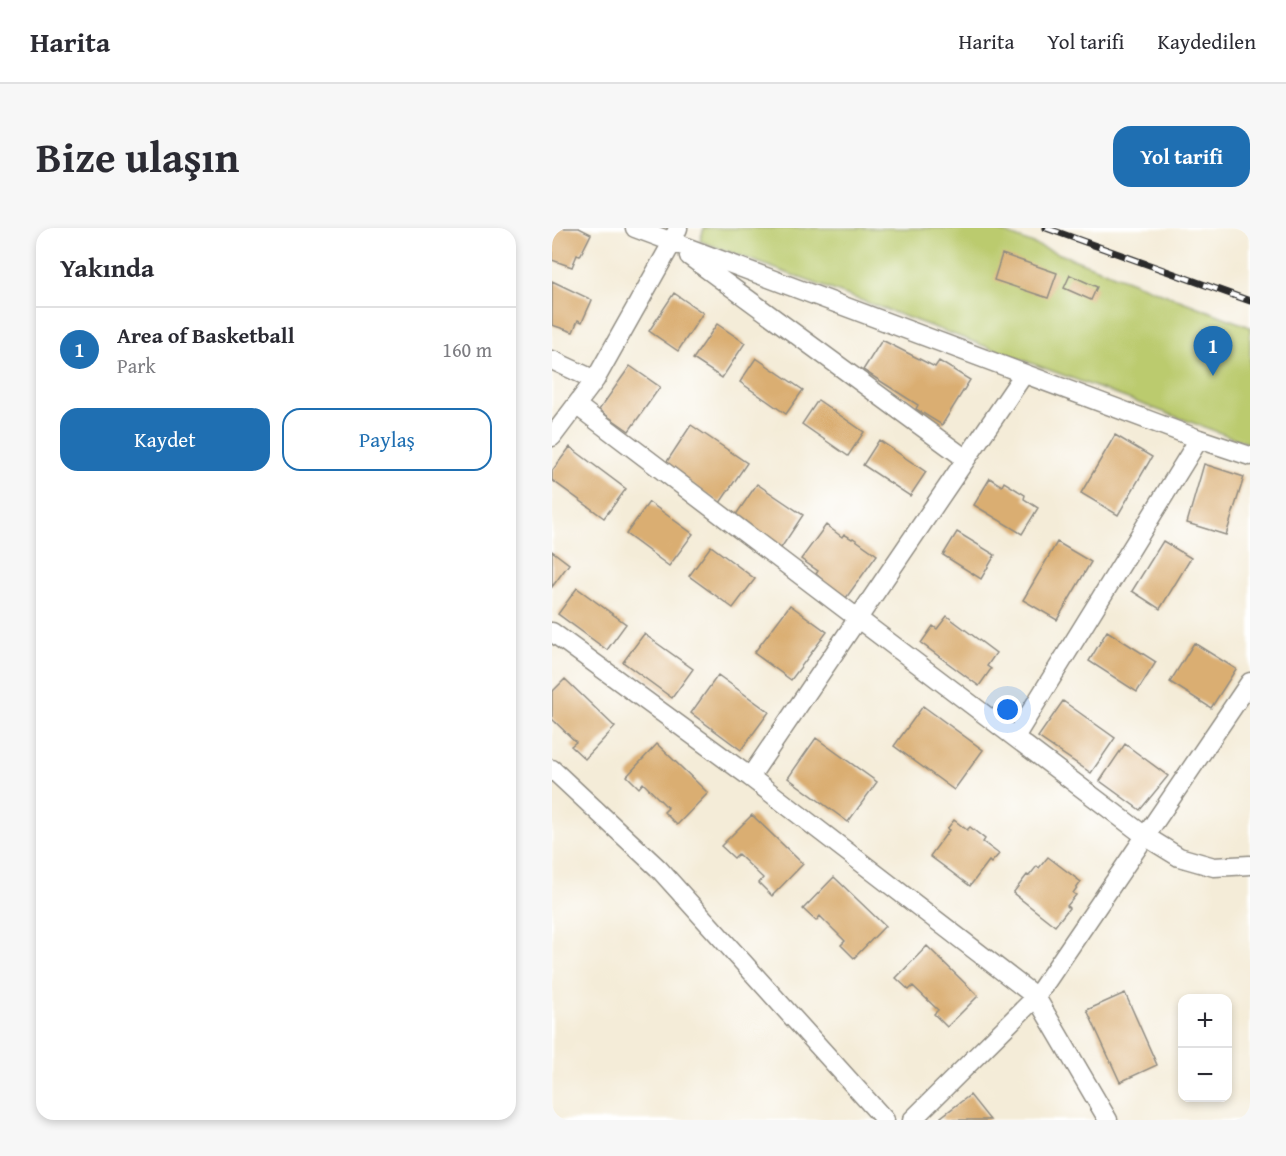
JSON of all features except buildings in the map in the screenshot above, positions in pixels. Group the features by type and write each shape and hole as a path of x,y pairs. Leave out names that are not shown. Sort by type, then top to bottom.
{"street":[{"path":"635,228 675,236 1024,374 1250,456"},
{"path":"552,437 595,380 675,236"},
{"path":"675,236 966,459"},
{"path":"552,360 595,380"},
{"path":"750,777 1024,374"},
{"path":"576,405 1145,836 1179,857 1214,867 1250,865"},
{"path":"1015,737 1199,439"},
{"path":"552,632 750,777 1036,997 1108,1120"},
{"path":"912,1120 1036,997 1250,682"},
{"path":"552,769 659,869 885,1120"}],"green space":[{"path":"704,228 992,228 1250,327 1250,444 700,241"}],"railway":[{"path":"1046,228 1250,301"}],"place":[{"name":"Area of Basketball","path":"1213,376"}]}
